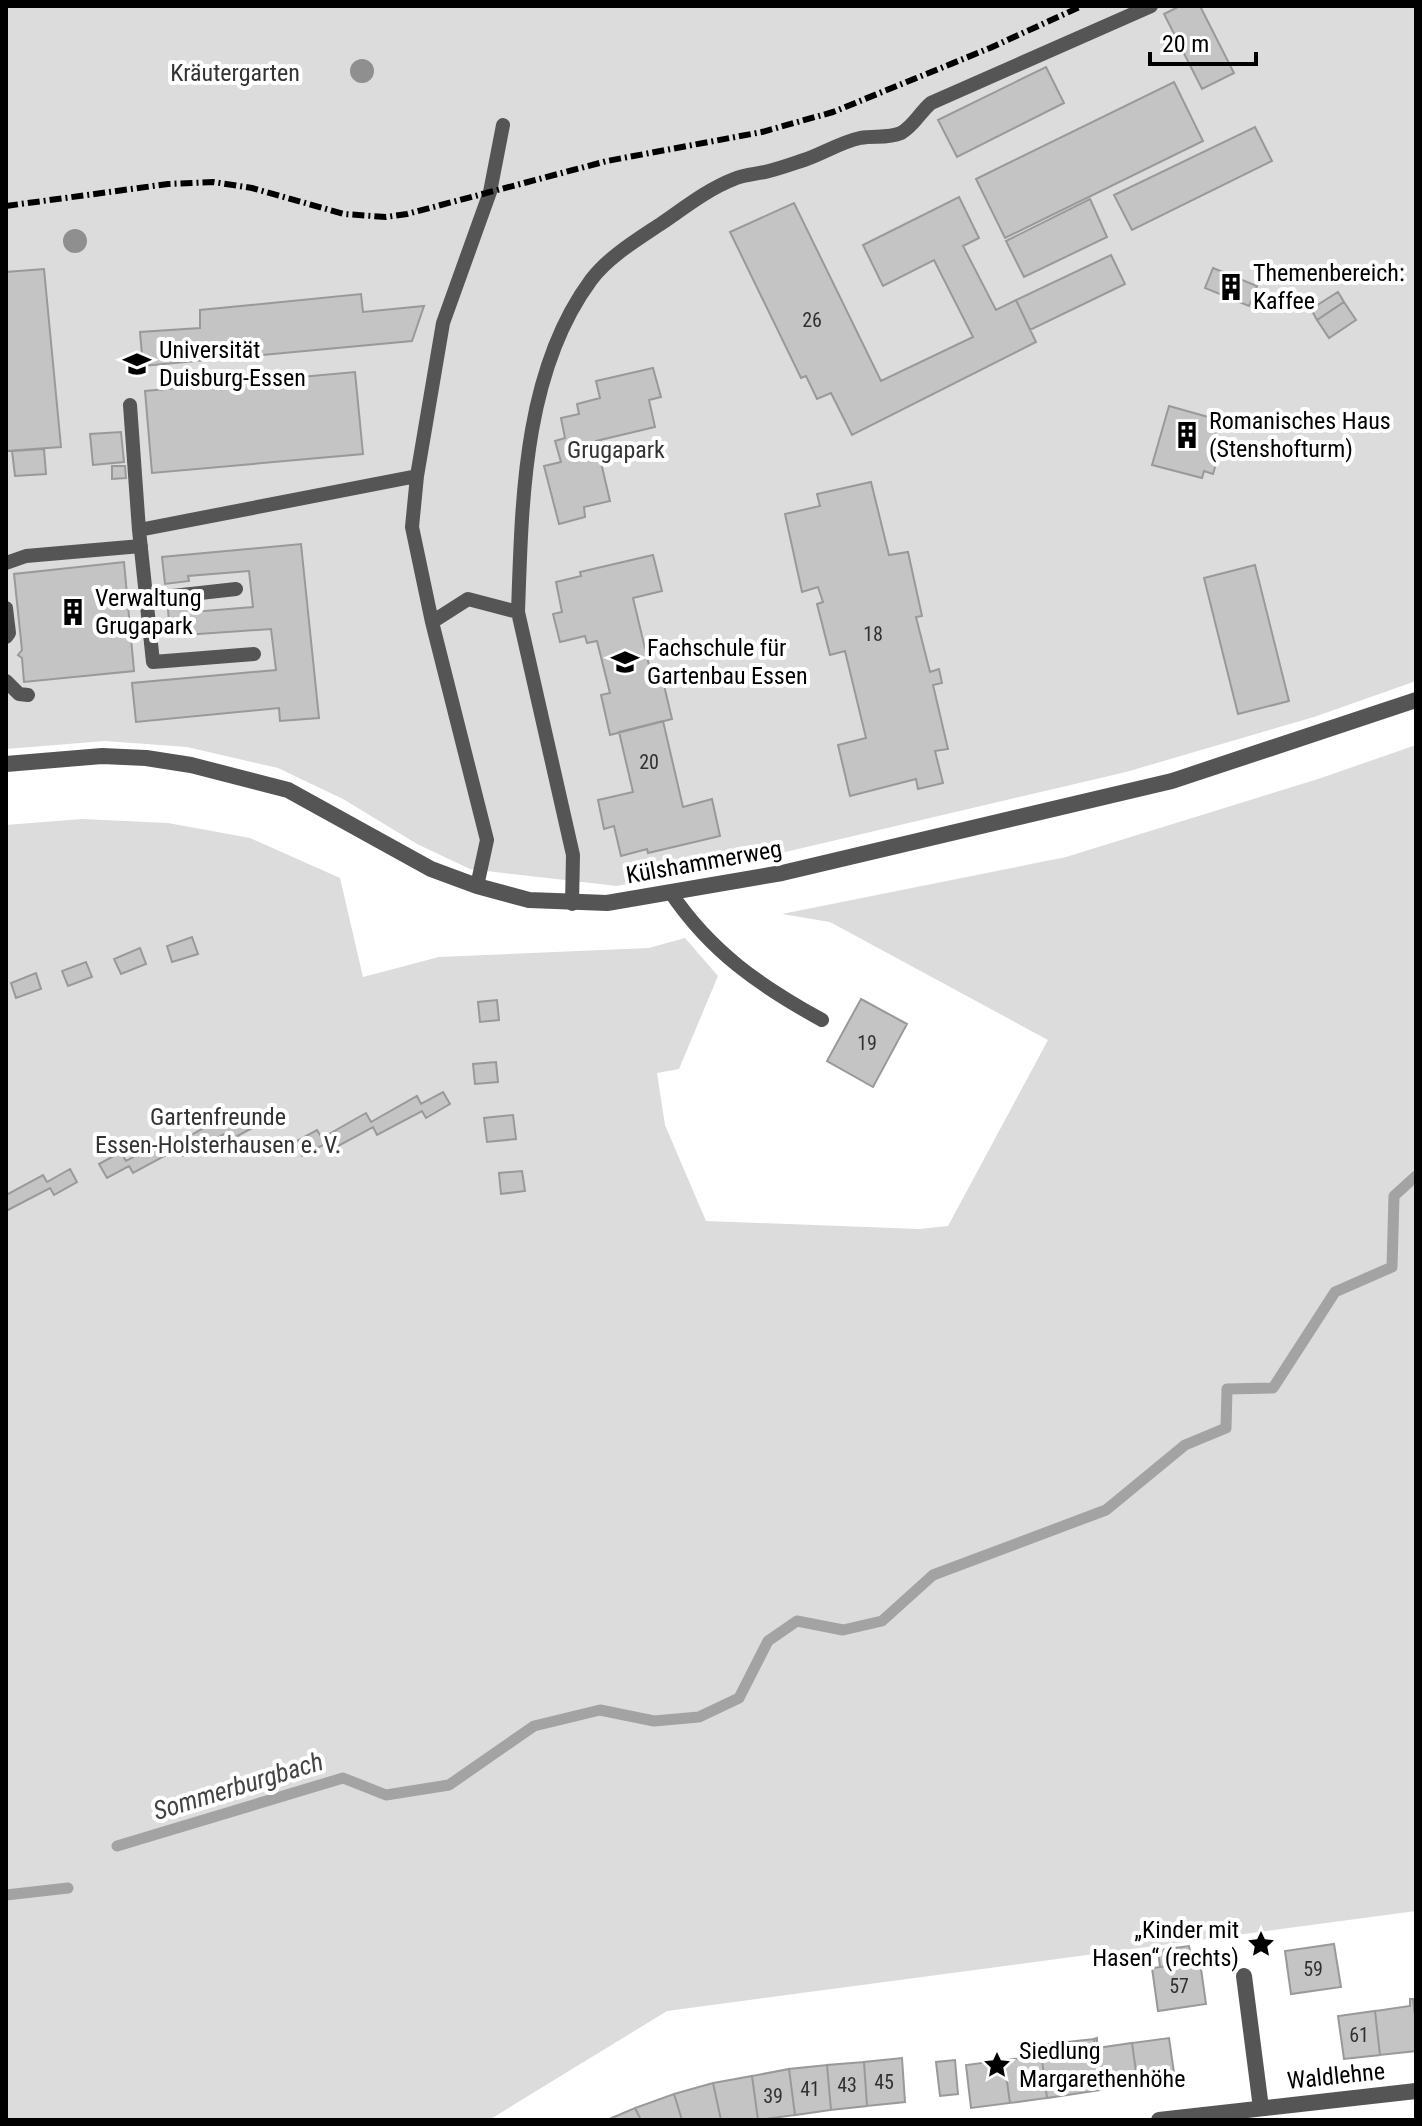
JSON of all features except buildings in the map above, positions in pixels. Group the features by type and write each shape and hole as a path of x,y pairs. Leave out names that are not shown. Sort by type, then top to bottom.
{"street":[{"name":"Külshammerweg","path":"6,764 102,756 146,758 191,765 288,790 431,869 477,886 529,900 607,903 782,873 1172,781 1416,700"},
{"name":"Waldlehne","path":"1244,1976 1261,2108"},
{"name":"Waldlehne","path":"1159,2120 1416,2091"}],"lane":[{"path":"572,904 573,855 518,612 520,550 539,396 556,340 592,278 628,247 689,204 734,178 806,160 861,137 889,137 902,132 931,103 1151,6"},
{"path":"477,886 487,840 432,622 412,527 417,476 443,323 490,192 503,125"},
{"path":"130,405 153,662 254,654"},
{"path":"6,563 26,556 140,538 417,476"},
{"path":"146,599 236,589"},
{"path":"432,622 468,599 518,612"},
{"path":"6,608 9,633 6,637"},
{"path":"6,681 19,694 28,695"},
{"path":"671,893 685,914 722,955 772,993 822,1020"}],"green space":[{"name":"Grugapark","path":"6,6 1416,6 1416,681 1314,717 1126,772 751,860 617,886 470,869 417,844 343,799 278,768 187,747 105,741 6,749"},
{"name":"Gartenfreunde Essen-Holsterhausen e. V.","path":"1416,745 1416,1911 667,2011 489,2120 6,2120 6,825 82,819 168,823 250,838 340,878 363,977 439,957 649,948 685,938 718,976 679,1069 657,1073 665,1125 706,1221 919,1229 948,1226 1048,1040 830,922 782,914 1066,857 1318,779"}],"waterway":[{"name":"Sommerburgbach","path":"117,1846 343,1778 386,1795 449,1785 534,1726 600,1710 654,1721 699,1717 739,1698 768,1641 797,1621 843,1630 882,1621 933,1575 1106,1510 1185,1445 1226,1428 1227,1389 1273,1388 1335,1292 1392,1267 1394,1196 1416,1176"},
{"name":"Sommerburgbach","path":"6,1895 68,1888"}],"railway":[{"path":"6,206 168,184 213,182 252,188 344,214 386,217 407,214 607,161 762,132 833,112 990,48 1082,6"}],"place":[{"name":"Themenbereich: Kaffee","path":"1231,287"},
{"name":"Universität Duisburg-Essen","path":"137,364"},
{"name":"Romanisches Haus (Stenshofturm)","path":"1187,435"},
{"name":"Verwaltung Grugapark","path":"73,612"},
{"name":"Fachschule für Gartenbau Essen","path":"625,662"},
{"name":"„Kinder mit Hasen“ (rechts)","path":"1261,1944"},
{"name":"Siedlung Margarethenhöhe","path":"997,2065"}],"park label":[{"name":"Kräutergarten","path":"235,73"}]}
